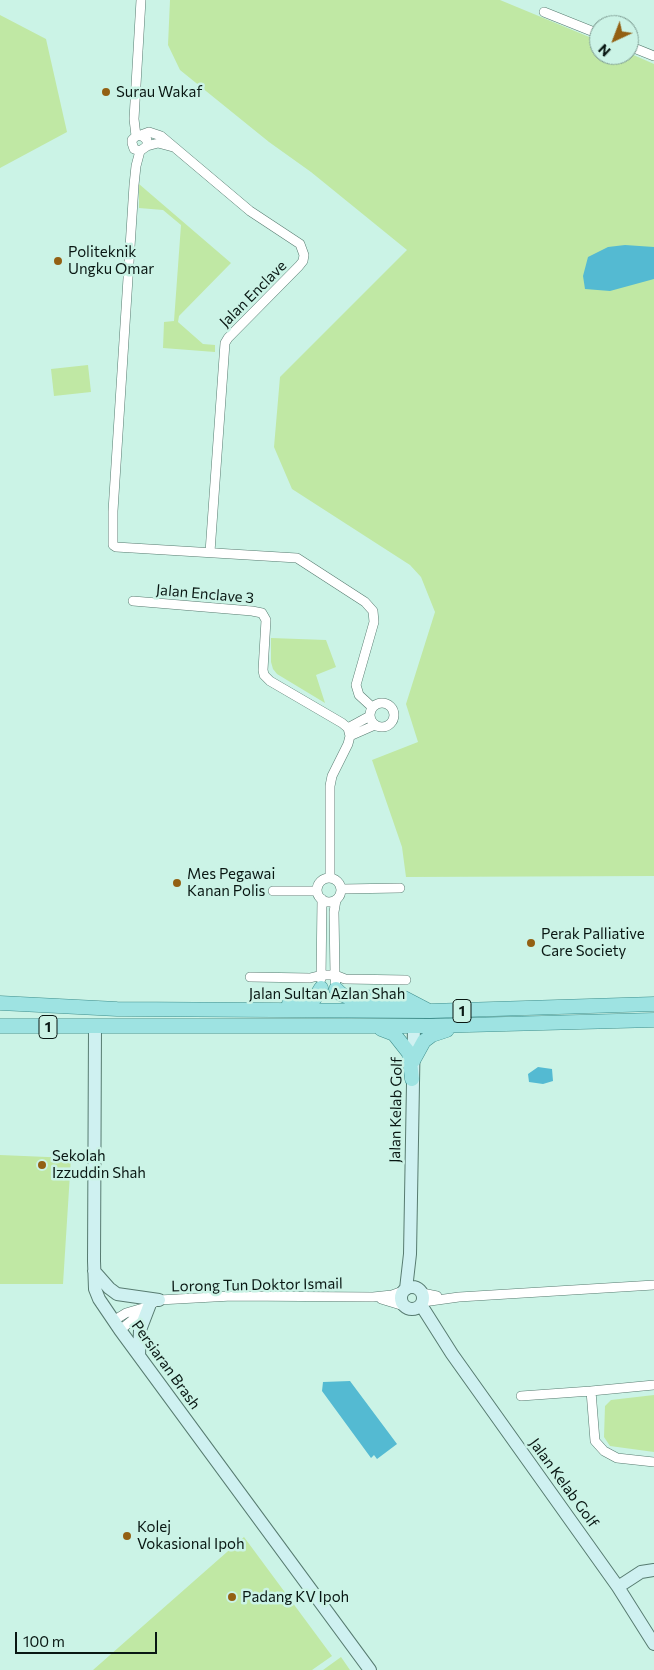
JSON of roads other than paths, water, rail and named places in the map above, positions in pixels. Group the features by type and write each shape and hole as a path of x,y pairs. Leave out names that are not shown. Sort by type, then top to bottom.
{"main road":[{"path":"262,1011 315,998 321,982"},
{"path":"336,982 341,994 348,997 404,998 430,1011"},
{"name":"Jalan Sultan Azlan Shah","path":"0,1003 117,1009 262,1011 430,1011 654,1004"},
{"path":"262,1011 277,1017 396,1018 414,1026"},
{"name":"1","path":"0,1026 467,1026 654,1020"},
{"path":"365,1026 394,1034 403,1043 409,1053 412,1078"},
{"path":"413,1061 424,1041 432,1035 467,1026"}],"street":[{"path":"139,136 134,119 141,0"},
{"path":"544,12 589,30"},
{"path":"639,50 654,56"},
{"name":"Jalan Enclave","path":"139,136 149,132 156,133 250,211 300,244 304,255 303,261 299,266 225,343 210,552"},
{"path":"176,148 158,143 143,149 134,149 132,140 139,136 146,138 143,149 136,166 113,511 113,545 116,547 297,558 365,602 373,611 374,622 356,685 359,695 372,707"},
{"name":"Jalan Enclave 3","path":"133,601 262,613 266,620 264,674 270,681 342,723 349,732"},
{"path":"330,878 330,786 332,776 348,744 349,732 370,716 372,707 383,702 388,704 394,712 393,721 390,725 385,727 375,725 349,732"},
{"path":"370,716 375,725"},
{"path":"321,982 320,883 326,878 330,878 338,882 342,889"},
{"path":"342,889 400,888"},
{"path":"336,982 334,912 336,900 342,889"},
{"path":"273,891 319,895 329,902 336,900"},
{"path":"250,977 310,978 321,982 336,982 345,979 406,980"},
{"name":"Jalan Kelab Golf","path":"414,1026 410,1254 413,1298 618,1587 654,1644"},
{"name":"Persiaran Brash","path":"95,1027 94,1271 95,1289 99,1299 370,1670"},
{"path":"94,1271 109,1288 118,1294 151,1304"},
{"name":"Lorong Tun Doktor Ismail","path":"151,1304 232,1296 460,1297 654,1285"},
{"name":"Lorong Tun Doktor Ismail","path":"373,1297 392,1295 413,1298"},
{"path":"117,1326 135,1318 151,1304"},
{"path":"139,1356 140,1330 151,1304"},
{"path":"521,1396 654,1386"},
{"path":"591,1391 595,1441 604,1451 617,1458 654,1462"},
{"path":"618,1587 640,1572 654,1570"}],"water":[{"path":"625,245 654,247 654,279 610,291 585,289 583,276 588,257 608,247"},
{"path":"538,1067 552,1069 553,1081 543,1084 529,1082 528,1074"},
{"path":"350,1381 397,1444 377,1459 374,1455 371,1458 322,1391 323,1382"}],"place":[{"name":"Surau Wakaf","path":"106,92"},
{"name":"Politeknik Ungku Omar","path":"58,261"},
{"name":"Mes Pegawai Kanan Polis","path":"177,883"},
{"name":"Perak Palliative Care Society","path":"531,943"},
{"name":"Sekolah Izzuddin Shah","path":"42,1165"},
{"name":"Kolej Vokasional Ipoh","path":"127,1536"},
{"name":"Padang KV Ipoh","path":"232,1597"}]}
